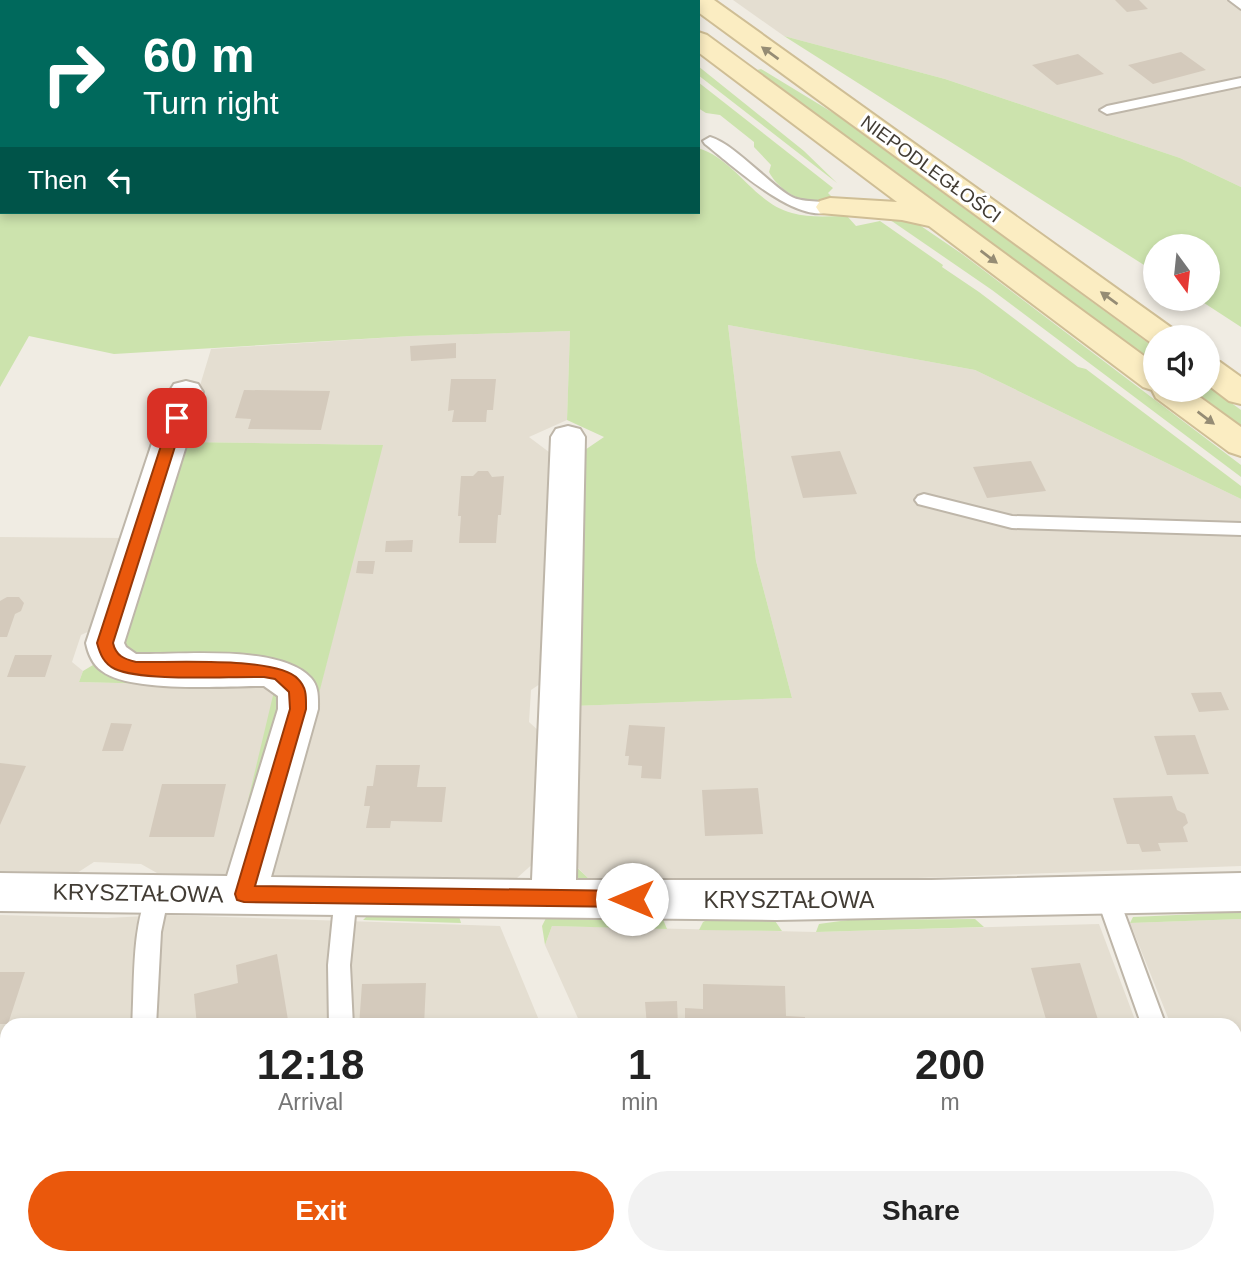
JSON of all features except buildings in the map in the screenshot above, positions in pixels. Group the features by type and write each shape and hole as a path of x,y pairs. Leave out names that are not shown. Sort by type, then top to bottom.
{"main road":[{"name":"NIEPODLEGŁOŚCI","path":"700,1 1147,325"},
{"name":"NIEPODLEGŁOŚCI","path":"700,41 1143,371"},
{"path":"797,114 842,160 856,180 855,195 830,207"},
{"path":"830,207 904,211 920,215 959,235"},
{"path":"1220,378 1241,393"},
{"path":"1184,402 1241,444"}],"street":[{"path":"186,392 105,643 108,654 118,664 136,669 264,671 279,674 291,681 298,690 298,709 244,894"},
{"path":"553,898 568,436"},
{"name":"KRYSZTAŁOWA","path":"0,892 948,900 1241,891"}],"lane":[{"path":"1235,0 1241,5"},
{"path":"1107,110 1241,82"},
{"path":"710,141 787,201 811,208 830,207"},
{"path":"924,500 1012,522 1241,529"},
{"path":"145,1018 150,932 158,894"},
{"path":"341,1018 339,965 346,895"},
{"path":"1107,896 1151,1018"}],"shaded area":[{"path":"733,0 1241,0 1241,187 1180,158 945,79 784,36"},
{"path":"728,325 975,370 1241,499 1241,866 836,881 588,878 569,859 573,706 792,698 756,561"},
{"path":"570,331 567,420 529,437 553,455 543,682 531,690 529,722 541,733 537,860 517,878 272,876 382,445 183,442 211,349 411,336"},
{"path":"0,537 125,538 96,628 81,635 72,662 83,671 79,682 276,687 230,876 157,873 141,864 94,862 77,873 0,871"},
{"path":"0,915 107,918 165,915 500,926 538,1018 0,1018"},
{"path":"1241,919 1241,1018 1168,1018 1130,923"},
{"path":"1099,924 1134,1018 578,1018 545,945 552,926 816,932"}],"green space":[{"path":"784,36 945,79 1180,158 1241,187 1241,327 1218,312 1220,234 1143,234 1143,264"},
{"path":"700,68 804,151 837,183 700,77"},
{"path":"761,69 835,114 1143,339 1143,354 757,70"},
{"path":"700,84 833,188 828,193 832,197 805,200 788,192 774,180 769,172 771,165 754,147 754,142 720,115 700,109"},
{"path":"700,149 723,162 767,201 779,208 805,216 847,216 856,226 880,221 1078,367 1086,369 1241,486 1241,499 975,370 728,325 756,561 792,698 573,706 569,860 588,878 706,880 697,884 583,881 567,865 561,838 574,462 579,454 604,437 567,420 570,331 411,336 114,354 29,336 0,387 0,214 700,214"},
{"path":"883,215 918,224 962,254 1143,391 1143,402 1158,402 1241,465 1241,477 992,290"},
{"path":"1220,395 1241,410 1241,426 1209,402 1220,402"},
{"path":"183,442 383,445 272,876 263,869 308,692 140,661 120,651"},
{"path":"93,665 128,675 264,679 276,684 283,692 285,717 238,870 230,876 275,687 79,682 83,671"},
{"path":"1241,912 1241,919 1130,923 1133,917"},
{"path":"369,914 459,916 461,923 363,920"},
{"path":"547,916 662,917 667,929 552,926 545,945 542,926"},
{"path":"715,916 773,918 782,931 699,930 703,922"},
{"path":"975,919 984,927 816,932 819,924 848,920"}],"route":[{"path":"177,418 105,643 108,654 118,664 136,669 264,671 279,674 291,681 298,690 298,709 244,894 632,899"}]}
